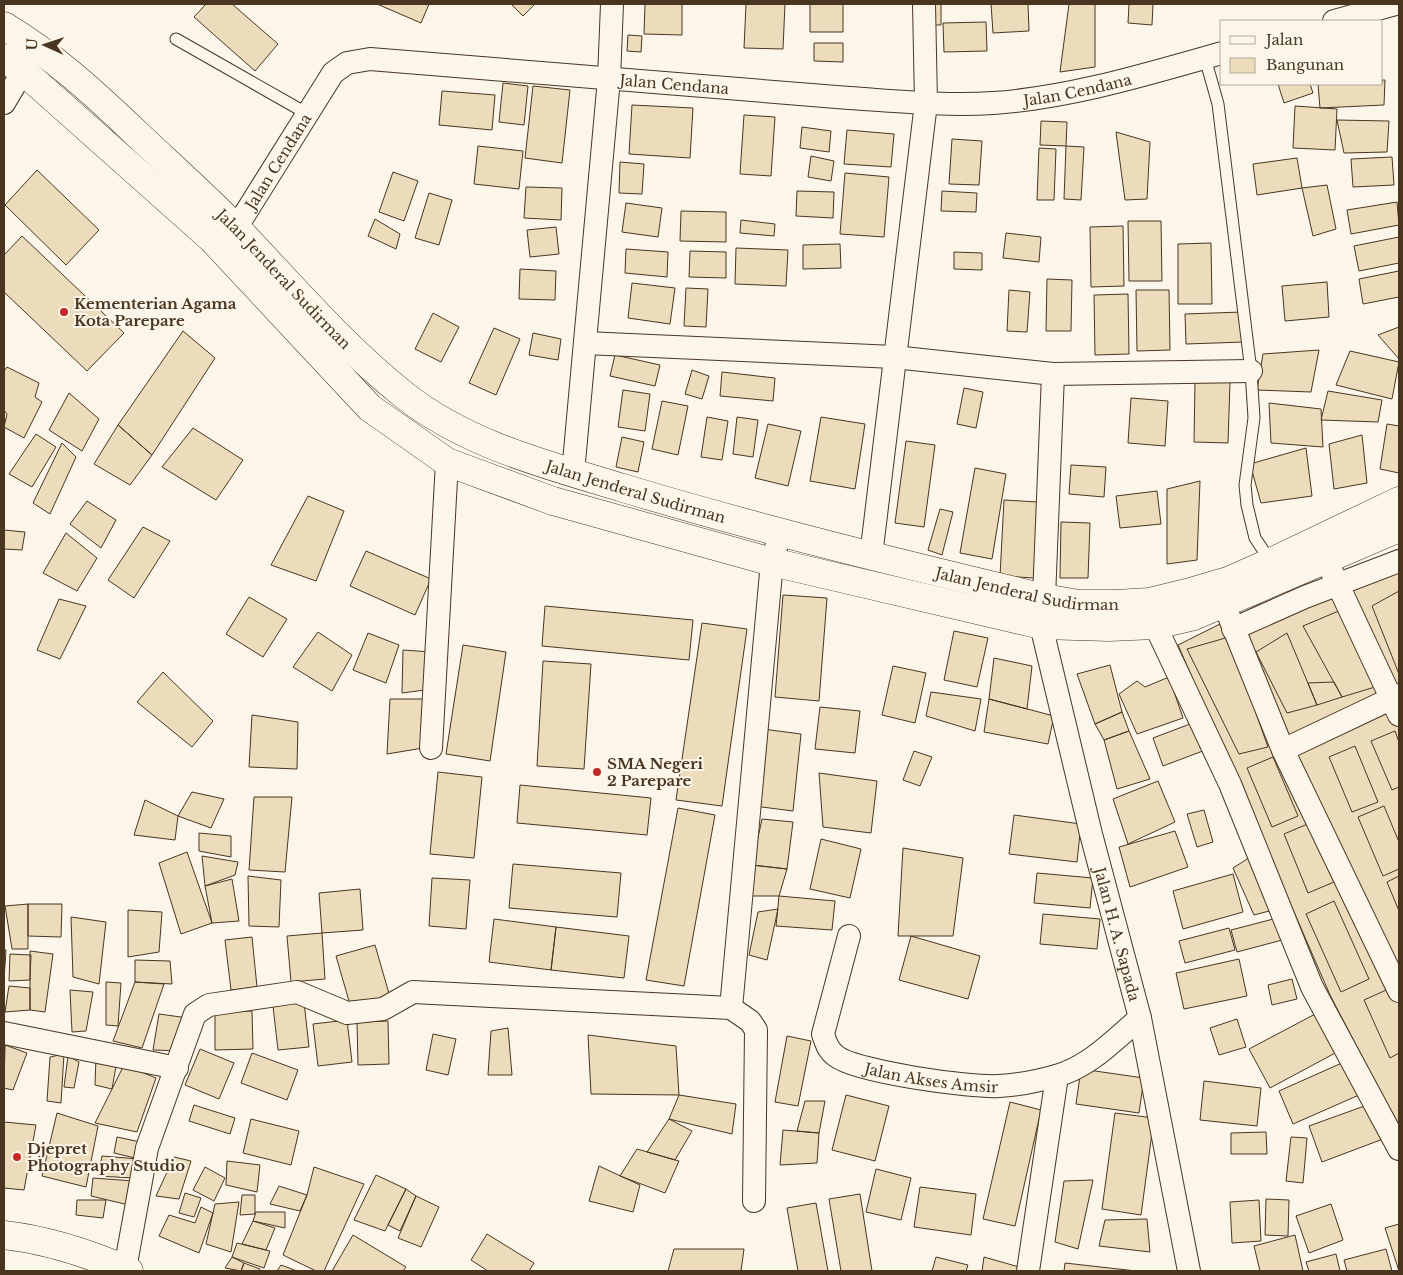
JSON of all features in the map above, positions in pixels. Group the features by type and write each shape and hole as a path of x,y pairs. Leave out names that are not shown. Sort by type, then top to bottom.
{"main road":[{"name":"Jalan Jenderal Sudirman","path":"4,26 38,46 110,108 229,239 370,408 447,462 553,501 772,562 1041,625 1155,626 1194,616 1229,616 1327,560 1399,528"},
{"name":"Jalan Jenderal Sudirman","path":"13,65 229,239 362,359 406,396 442,421 476,439 573,473 780,533 1044,598 1079,604 1149,602 1228,581 1399,501"},
{"path":"4,1235 32,1238 76,1250 127,1270"}],"street":[{"path":"573,473 609,79 612,4"},
{"path":"871,556 926,103 924,4"},
{"path":"1338,20 1396,4"},
{"name":"Jalan Cendana","path":"229,239 306,113 333,73 347,63 370,59 926,103 992,103 1033,99 1094,86 1213,55"},
{"path":"4,103 13,65"},
{"path":"585,343 894,357 1053,374 1251,371"},
{"name":"Jalan H. A. Sapada","path":"1053,374 1044,598 1041,625 1090,834 1140,1018 1189,1271"},
{"path":"431,748 437,608 447,462"},
{"path":"730,1008 772,562 780,533"},
{"path":"1283,750 1396,702 1327,560"},
{"path":"1399,561 1338,585 1229,616 1283,750 1399,991"},
{"path":"1155,626 1230,784 1312,986 1399,1149"},
{"name":"Jalan Akses Amsir","path":"850,936 823,1034 827,1047 836,1056 856,1066 961,1084 998,1086 1057,1076 1093,1058 1140,1018"},
{"path":"127,1270 147,1148 164,1095 177,1068 195,1014 209,1005 297,992 347,1013 383,1009 413,992 730,1008 750,1021 756,1030 754,1201"},
{"path":"4,1033 177,1068"},
{"path":"1028,1271 1057,1076"}],"lane":[{"path":"176,39 306,113"},
{"path":"1213,55 1251,371 1254,418 1245,484 1247,504 1255,538 1271,562"}],"building":[{"path":"206,4 232,4 278,44 255,71 194,17"},
{"path":"377,4 429,4 421,23"},
{"path":"511,4 535,4 523,16"},
{"path":"645,4 682,4 682,35 644,34"},
{"path":"746,4 785,4 783,49 744,48"},
{"path":"810,4 843,4 843,32 810,32"},
{"path":"928,4 941,4 941,25 927,25"},
{"path":"991,4 1028,4 1029,31 993,33"},
{"path":"1069,4 1095,4 1095,67 1060,72"},
{"path":"1129,4 1153,4 1152,25 1128,23"},
{"path":"986,22 987,51 944,52 943,23"},
{"path":"628,35 642,36 641,52 627,51"},
{"path":"814,43 843,43 843,62 814,61"},
{"path":"1383,80 1385,80 1384,105 1320,108 1318,85 1383,85"},
{"path":"503,83 528,86 524,125 499,122"},
{"path":"1278,85 1310,85 1313,93 1284,103"},
{"path":"533,86 570,90 562,163 525,158"},
{"path":"442,91 495,95 492,130 439,125"},
{"path":"632,105 693,108 690,158 629,154"},
{"path":"1295,106 1337,109 1335,150 1293,148"},
{"path":"744,115 775,117 771,176 740,174"},
{"path":"1337,120 1389,121 1387,152 1344,153"},
{"path":"1041,121 1067,122 1066,146 1040,145"},
{"path":"802,127 831,131 829,152 800,148"},
{"path":"847,130 894,134 891,167 844,164"},
{"path":"1116,132 1150,142 1147,199 1125,200"},
{"path":"952,139 982,141 979,185 949,184"},
{"path":"478,146 523,151 519,189 474,184"},
{"path":"1066,146 1084,147 1081,200 1064,199"},
{"path":"1039,148 1056,149 1054,200 1037,200"},
{"path":"811,156 834,161 831,181 808,177"},
{"path":"1392,157 1394,185 1353,187 1351,159"},
{"path":"1297,158 1302,188 1257,195 1253,164"},
{"path":"620,162 644,164 642,194 619,193"},
{"path":"37,170 99,230 66,265 5,205"},
{"path":"393,172 418,181 404,221 379,212"},
{"path":"845,173 889,177 884,237 840,234"},
{"path":"1327,185 1336,229 1313,236 1302,188"},
{"path":"526,187 562,188 561,220 524,218"},
{"path":"797,191 834,192 833,218 796,216"},
{"path":"942,191 977,193 976,212 941,211"},
{"path":"429,193 452,200 439,245 415,238"},
{"path":"1397,202 1399,225 1351,234 1347,210"},
{"path":"626,203 662,208 658,237 622,232"},
{"path":"681,211 726,212 726,242 680,241"},
{"path":"375,219 400,234 396,249 368,236"},
{"path":"741,220 775,224 774,236 740,233"},
{"path":"1128,221 1161,221 1162,281 1129,281"},
{"path":"1123,226 1124,286 1091,287 1090,227"},
{"path":"556,227 559,254 530,257 527,230"},
{"path":"1006,233 1041,237 1039,262 1003,258"},
{"name":"Kementerian Agama Kota Parepare","path":"22,236 124,333 87,371 4,292 4,255"},
{"path":"1399,237 1399,263 1359,271 1354,246"},
{"path":"1211,243 1212,304 1178,304 1178,244"},
{"path":"840,244 841,268 803,269 803,245"},
{"path":"736,248 788,250 786,286 735,284"},
{"path":"626,249 668,252 667,277 625,273"},
{"path":"690,251 726,252 726,278 689,277"},
{"path":"954,252 982,253 982,270 954,269"},
{"path":"520,269 556,271 555,300 519,299"},
{"path":"1399,271 1399,297 1363,304 1359,279"},
{"path":"1047,279 1072,280 1071,331 1046,331"},
{"path":"1327,282 1329,317 1285,321 1282,286"},
{"path":"632,283 675,288 670,324 628,318"},
{"path":"686,288 708,289 706,327 684,326"},
{"path":"1009,290 1030,292 1027,332 1007,331"},
{"path":"1136,290 1169,290 1170,350 1137,351"},
{"path":"1128,294 1129,354 1095,355 1094,295"},
{"path":"1242,312 1244,342 1186,344 1185,314"},
{"path":"433,313 459,327 441,362 415,349"},
{"path":"1399,327 1399,359 1378,335"},
{"path":"494,328 520,339 496,395 469,383"},
{"path":"183,331 215,358 152,455 118,425"},
{"path":"533,333 561,339 558,360 529,355"},
{"path":"1319,350 1311,392 1257,390 1263,354"},
{"path":"1350,351 1399,362 1392,399 1336,385"},
{"path":"615,355 660,365 655,386 610,376"},
{"path":"7,367 39,383 35,397 42,402 24,438 4,427 7,414 4,410 4,371"},
{"path":"692,370 709,376 702,399 685,394"},
{"path":"722,372 775,378 773,401 720,396"},
{"path":"1195,381 1230,382 1228,443 1194,442"},
{"path":"964,388 983,392 976,428 957,424"},
{"path":"623,390 650,394 645,431 618,427"},
{"path":"1328,391 1382,400 1378,422 1321,420"},
{"path":"69,393 99,419 82,451 49,430"},
{"path":"1131,398 1168,401 1165,446 1128,443"},
{"path":"662,401 688,406 678,455 652,449"},
{"path":"1269,403 1321,409 1323,447 1271,443"},
{"path":"707,417 728,421 722,460 701,457"},
{"path":"737,417 758,420 753,457 733,454"},
{"path":"821,417 865,424 855,489 810,481"},
{"path":"768,424 801,431 788,486 755,478"},
{"path":"1387,424 1399,426 1399,473 1380,469"},
{"path":"118,425 152,455 130,485 94,464"},
{"path":"193,428 243,460 216,500 162,467"},
{"path":"36,434 56,447 32,487 9,474"},
{"path":"1362,435 1367,483 1334,489 1329,444"},
{"path":"622,437 644,442 638,472 616,467"},
{"path":"906,441 935,445 924,527 895,523"},
{"path":"62,443 76,457 50,514 33,503"},
{"path":"1306,448 1312,496 1261,503 1250,464"},
{"path":"1071,465 1106,467 1104,497 1069,494"},
{"path":"975,468 1006,474 992,559 960,553"},
{"path":"1200,481 1197,560 1167,564 1167,489"},
{"path":"1157,491 1161,524 1120,528 1116,496"},
{"path":"308,496 344,511 316,581 271,565"},
{"path":"1004,500 1038,502 1035,578 1000,576"},
{"path":"87,501 116,520 101,548 70,524"},
{"path":"940,509 953,512 942,555 928,550"},
{"path":"1061,522 1090,523 1088,578 1060,578"},
{"path":"143,527 170,541 134,598 108,580"},
{"path":"4,530 25,532 22,550 4,549"},
{"path":"66,533 97,558 77,591 43,573"},
{"path":"1399,549 1399,1128 1330,995 1178,645 1256,606"},
{"path":"366,551 431,579 415,615 350,586"},
{"path":"1399,591 1399,674 1372,606"},
{"path":"783,595 827,598 819,701 775,697"},
{"path":"249,597 287,619 263,657 226,634"},
{"path":"59,599 86,606 60,659 37,650"},
{"path":"545,606 693,620 689,660 542,646"},
{"path":"1341,610 1375,687 1342,697 1303,626"},
{"path":"702,623 747,629 722,806 676,800"},
{"path":"954,631 988,638 977,687 944,680"},
{"path":"318,632 352,655 332,691 293,667"},
{"path":"368,633 399,645 386,683 353,670"},
{"path":"1287,633 1317,705 1287,713 1256,652"},
{"path":"1229,637 1268,747 1239,754 1187,649"},
{"path":"463,645 506,652 490,761 446,754"},
{"path":"403,650 431,652 425,690 402,693"},
{"path":"994,658 1032,666 1027,709 989,699"},
{"path":"543,661 591,664 584,769 537,766"},
{"path":"1110,665 1122,712 1095,724 1077,674"},
{"path":"893,666 926,673 915,723 882,715"},
{"path":"163,672 213,721 192,747 137,702"},
{"path":"1169,677 1183,718 1137,734 1119,694 1137,681 1145,687"},
{"path":"1334,682 1342,697 1317,705 1308,683"},
{"path":"931,692 981,699 975,731 926,716"},
{"path":"390,699 425,699 423,748 387,754"},
{"path":"989,699 1054,716 1048,744 984,732"},
{"path":"820,707 860,711 855,753 815,749"},
{"path":"1122,712 1129,731 1104,740 1095,724"},
{"path":"252,715 298,722 297,769 249,767"},
{"path":"1198,721 1208,749 1163,766 1153,738"},
{"path":"763,729 801,734 793,811 754,806"},
{"path":"1129,731 1150,779 1117,789 1104,740"},
{"path":"1395,731 1399,742 1399,787 1392,790 1371,741"},
{"path":"1355,746 1378,802 1352,812 1329,757"},
{"path":"914,751 932,757 920,786 903,780"},
{"path":"1273,757 1298,816 1272,827 1247,768"},
{"path":"438,772 482,777 474,858 430,854"},
{"path":"819,773 877,781 871,833 823,827"},
{"path":"1158,781 1175,822 1128,844 1113,799"},
{"path":"520,785 651,798 647,835 517,823"},
{"path":"192,792 224,799 211,828 178,816"},
{"path":"254,797 292,797 285,872 249,870"},
{"path":"145,800 178,816 175,840 134,835"},
{"path":"1384,806 1399,842 1399,869 1383,876 1358,817"},
{"path":"678,808 715,815 684,986 646,980"},
{"path":"1204,810 1213,842 1197,847 1187,814"},
{"path":"1014,815 1081,824 1077,862 1009,854"},
{"path":"762,819 793,822 787,869 752,865"},
{"path":"1310,823 1334,882 1308,893 1284,834"},
{"path":"1175,831 1188,867 1130,887 1119,847"},
{"path":"199,833 231,836 231,857 199,851"},
{"path":"821,839 861,849 850,898 810,889"},
{"path":"903,848 963,858 953,936 898,936"},
{"path":"187,852 212,923 181,934 159,863"},
{"path":"1255,854 1277,909 1254,915 1233,868"},
{"path":"202,856 238,862 235,875 205,886"},
{"path":"513,864 621,873 617,917 509,908"},
{"path":"752,865 787,869 779,896 751,896"},
{"path":"1037,873 1093,878 1090,908 1034,903"},
{"path":"1233,874 1243,912 1183,929 1173,891"},
{"path":"248,876 281,880 279,927 249,926"},
{"path":"1399,876 1399,911 1387,882"},
{"path":"432,878 470,880 466,929 429,926"},
{"path":"232,879 239,921 212,923 205,886"},
{"path":"360,889 363,930 322,933 319,893"},
{"path":"779,896 835,901 832,930 776,926"},
{"path":"1334,901 1369,979 1341,992 1306,914"},
{"path":"28,904 28,949 12,949 5,906"},
{"path":"28,904 62,904 61,937 28,936"},
{"path":"778,909 767,960 749,955 758,912"},
{"path":"128,910 162,912 159,952 128,957"},
{"path":"1043,914 1100,919 1097,949 1040,944"},
{"path":"71,917 106,922 99,984 73,977"},
{"path":"1281,917 1286,939 1237,952 1231,930"},
{"path":"494,919 556,927 551,970 489,962"},
{"path":"556,927 629,936 624,978 551,970"},
{"path":"1229,928 1235,950 1185,963 1179,941"},
{"path":"322,933 325,979 291,982 287,936"},
{"path":"911,936 980,956 968,999 899,980"},
{"path":"252,937 257,987 231,990 225,940"},
{"path":"375,945 390,997 351,1008 336,956"},
{"path":"4,950 6,950 4,980"},
{"path":"30,951 53,954 45,1012 30,1010"},
{"path":"10,954 31,955 30,980 9,981"},
{"path":"1239,959 1247,996 1184,1009 1176,973"},
{"path":"135,960 170,961 172,984 135,982"},
{"path":"1292,979 1297,999 1272,1005 1268,985"},
{"path":"106,982 121,983 118,1026 106,1025"},
{"path":"135,982 164,984 142,1048 113,1041"},
{"path":"9,986 30,988 30,1010 5,1012"},
{"path":"1393,987 1399,1001 1399,1053 1390,1058 1364,1000"},
{"path":"70,990 93,992 86,1031 72,1032"},
{"path":"304,1002 309,1047 278,1050 273,1006"},
{"path":"252,1011 253,1049 215,1050 215,1012"},
{"path":"1319,1012 1339,1051 1270,1088 1249,1049"},
{"path":"159,1014 188,1018 181,1051 153,1050"},
{"path":"1237,1019 1246,1047 1219,1055 1210,1028"},
{"path":"347,1020 352,1062 318,1066 313,1024"},
{"path":"388,1021 389,1064 358,1065 357,1022"},
{"path":"508,1028 512,1075 488,1075 491,1031"},
{"path":"433,1034 456,1039 448,1075 426,1070"},
{"path":"588,1035 676,1046 679,1095 591,1094"},
{"path":"787,1036 811,1041 798,1106 775,1102"},
{"path":"5,1045 27,1053 13,1090 4,1088"},
{"path":"200,1049 234,1063 219,1099 185,1085"},
{"path":"252,1053 298,1070 287,1100 241,1083"},
{"path":"64,1054 61,1103 47,1101 50,1057"},
{"path":"68,1056 79,1062 74,1088 64,1087"},
{"path":"96,1057 117,1061 112,1089 95,1085"},
{"path":"1344,1062 1359,1095 1293,1124 1279,1091"},
{"path":"124,1065 156,1078 137,1132 95,1123"},
{"path":"1081,1069 1144,1078 1139,1113 1076,1104"},
{"path":"1204,1081 1261,1088 1257,1126 1200,1120"},
{"path":"679,1095 736,1104 732,1134 669,1119"},
{"path":"846,1095 889,1106 875,1161 832,1150"},
{"path":"805,1101 825,1101 819,1133 797,1131"},
{"path":"1010,1102 1041,1110 1015,1226 983,1219"},
{"path":"1370,1104 1383,1139 1322,1162 1309,1126"},
{"path":"194,1105 235,1118 230,1134 189,1121"},
{"path":"57,1113 98,1126 86,1187 42,1176"},
{"path":"1115,1113 1154,1118 1141,1215 1102,1209"},
{"path":"251,1119 299,1131 291,1165 243,1153"},
{"path":"669,1119 692,1131 675,1160 647,1152"},
{"name":"Djepret Photography Studio","path":"4,1122 36,1125 24,1190 4,1188"},
{"path":"783,1130 819,1133 817,1163 780,1165"},
{"path":"1266,1132 1267,1154 1231,1154 1231,1133"},
{"path":"117,1137 145,1143 139,1159 114,1153"},
{"path":"1291,1137 1307,1138 1303,1183 1286,1181"},
{"path":"637,1149 679,1161 665,1193 620,1176"},
{"path":"102,1156 139,1159 133,1178 98,1176"},
{"path":"174,1157 191,1161 179,1199 156,1196"},
{"path":"227,1161 260,1165 257,1192 226,1185"},
{"path":"599,1166 640,1185 633,1212 589,1201"},
{"path":"205,1167 225,1178 214,1201 193,1190"},
{"path":"314,1167 364,1184 324,1271 316,1271 283,1255 307,1195"},
{"path":"876,1169 911,1178 901,1220 866,1212"},
{"path":"376,1175 406,1189 385,1231 354,1220"},
{"path":"93,1178 134,1181 129,1205 91,1196"},
{"path":"1093,1180 1078,1249 1055,1242 1064,1181"},
{"path":"279,1186 307,1195 300,1211 270,1204"},
{"path":"920,1187 976,1194 971,1235 914,1227"},
{"path":"406,1189 416,1196 400,1231 388,1225"},
{"path":"185,1193 201,1198 194,1217 179,1213"},
{"path":"860,1194 872,1271 841,1271 829,1199"},
{"path":"242,1195 255,1195 255,1214 240,1215"},
{"path":"416,1196 439,1207 421,1247 398,1238"},
{"path":"1266,1199 1289,1200 1288,1236 1265,1235"},
{"path":"77,1200 106,1200 103,1218 76,1215"},
{"path":"1259,1200 1261,1241 1232,1243 1230,1202"},
{"path":"239,1202 231,1252 206,1244 215,1204"},
{"path":"816,1203 828,1271 798,1271 787,1208"},
{"path":"1331,1204 1343,1240 1309,1253 1296,1216"},
{"path":"201,1207 213,1213 199,1253 159,1236 169,1215 195,1223"},
{"path":"256,1212 285,1212 285,1228 253,1221"},
{"path":"1147,1219 1150,1252 1099,1246 1105,1220"},
{"path":"253,1221 275,1228 266,1250 242,1244"},
{"path":"1399,1224 1399,1271 1385,1228"},
{"path":"487,1234 534,1263 529,1271 488,1271 471,1260"},
{"path":"353,1235 406,1267 403,1271 332,1271"},
{"path":"1295,1235 1303,1271 1260,1271 1254,1246"},
{"path":"237,1243 270,1251 264,1268 232,1257"},
{"path":"674,1249 744,1249 741,1271 668,1271"},
{"path":"1386,1249 1392,1271 1347,1271 1344,1260"},
{"path":"1336,1254 1340,1271 1309,1271 1306,1262"},
{"path":"232,1257 244,1263 241,1271 225,1268"},
{"path":"936,1257 968,1265 966,1271 932,1271"},
{"path":"984,1257 1019,1267 1018,1271 982,1271"},
{"path":"244,1263 260,1269 259,1271 241,1271"},
{"path":"1065,1263 1136,1271 1064,1271"},
{"path":"281,1265 297,1271 277,1271"}],"place":[{"name":"Kementerian Agama Kota Parepare","path":"64,312"},
{"name":"SMA Negeri 2 Parepare","path":"597,772"},
{"name":"Djepret Photography Studio","path":"17,1157"}]}
